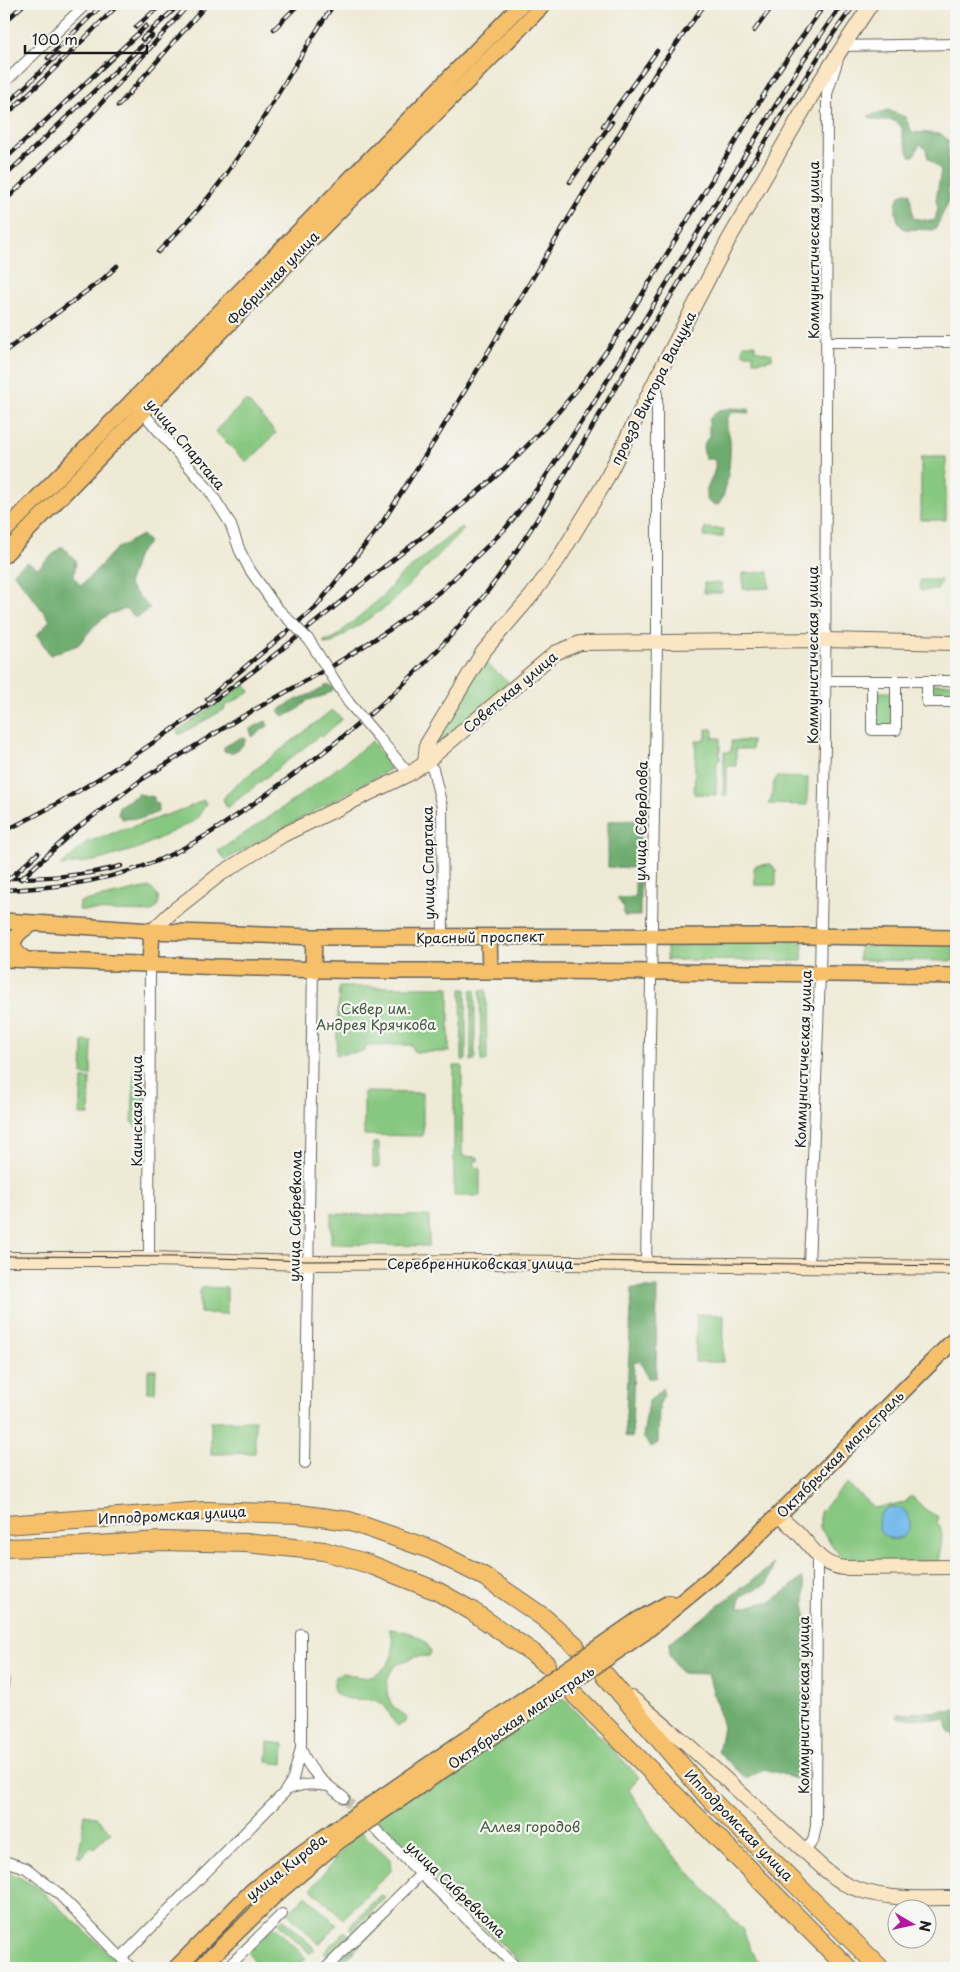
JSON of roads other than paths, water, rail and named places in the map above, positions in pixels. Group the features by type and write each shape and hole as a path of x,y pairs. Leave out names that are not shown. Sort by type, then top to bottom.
{"highway":[{"name":"Ипподромская улица","path":"4,1525 205,1511 299,1514 349,1521 432,1550 485,1577 542,1617 575,1645"},
{"path":"159,1514 161,1541"},
{"name":"Ипподромская улица","path":"4,1548 161,1541 246,1543 324,1551 370,1564 437,1591 472,1611 534,1653 546,1664"},
{"name":"Ипподромская улица","path":"605,1675 708,1797 880,1968"},
{"name":"Ипподромская улица","path":"575,1695 848,1968"}],"main road":[{"name":"Фабричная улица","path":"4,555 138,407 522,4"},
{"name":"Фабричная улица","path":"4,532 138,407 312,238 544,4"},
{"name":"Красный проспект","path":"4,921 152,931 314,937 653,938 821,936 956,938"},
{"path":"27,960 16,952 14,945 15,935 22,928 35,923"},
{"path":"150,964 152,931"},
{"path":"313,969 314,937"},
{"path":"490,937 490,971"},
{"path":"4,959 313,969 652,971 956,976"},
{"name":"Октябрьская магистраль","path":"336,1836 699,1587 735,1558 779,1516 956,1338"},
{"name":"улица Кирова","path":"202,1968 336,1836"},
{"name":"улица Кирова","path":"176,1968 252,1891 278,1870 336,1836"}],"street":[{"path":"4,83 86,4"},
{"name":"проезд Виктора Ващука","path":"424,763 427,744 483,652 532,595 569,542 604,484 657,377 728,242 819,83 871,4"},
{"path":"842,46 956,44"},
{"name":"Коммунистическая улица","path":"810,1266 825,765 827,94 842,46"},
{"path":"826,342 956,342"},
{"name":"улица Свердлова","path":"646,1265 657,642 657,377"},
{"name":"улица Спартака","path":"138,407 209,490 230,523 240,551 250,570 276,608 309,640 350,703 409,774"},
{"name":"Советская улица","path":"152,931 172,912 219,875 283,835 409,774 554,653 580,643 825,640 956,643"},
{"path":"825,681 956,681"},
{"path":"872,681 872,730 896,730 896,681"},
{"path":"927,681 927,702 956,702"},
{"name":"улица Спартака","path":"424,763 432,769 442,806 443,937"},
{"name":"Каинская улица","path":"149,1258 150,964"},
{"name":"улица Сибревкома","path":"305,1463 313,969"},
{"name":"Серебренниковская улица","path":"4,1259 149,1258 308,1264 488,1262 956,1268"},
{"path":"779,1516 829,1565 844,1568 956,1567"},
{"name":"Коммунистическая улица","path":"804,1851 813,1841 816,1826 817,1555"},
{"path":"121,1958 286,1790 293,1779 301,1748 301,1634"},
{"path":"605,1675 688,1745 824,1869 844,1884 865,1891 895,1897 956,1898"},
{"path":"301,1748 306,1763 344,1798"},
{"path":"286,1790 303,1784 315,1783 330,1787"},
{"name":"улица Сибревкома","path":"376,1830 517,1968"},
{"path":"4,1861 26,1868 46,1883 131,1968"},
{"path":"326,1968 421,1874"},
{"path":"227,1968 282,1914"}],"water":[{"path":"894,1507 900,1508 905,1512 909,1517 909,1529 905,1534 900,1538 894,1539 888,1538 883,1534 879,1529 878,1523 879,1517 883,1512 888,1508"}],"tunnel":[{"path":"344,1798 363,1817"}],"tram line":[{"path":"4,1256 184,1257 308,1261 488,1260 956,1266"}],"railway":[{"path":"4,23 24,4"},
{"path":"48,58 103,4"},
{"path":"4,117 119,4"},
{"path":"136,27 162,4"},
{"path":"142,39 180,4"},
{"path":"4,202 89,117 189,4"},
{"path":"118,106 207,4"},
{"path":"274,29 299,4"},
{"path":"158,252 212,193 229,170 260,124 334,4"},
{"path":"207,699 315,608 380,526 437,437 657,71 705,4"},
{"path":"754,31 774,4"},
{"path":"4,831 44,811 101,777 139,753 231,688 460,507 528,445 574,394 615,339 777,73 825,4"},
{"path":"21,879 76,829 141,780 238,719 334,665 392,628 443,589 505,529 540,485 591,407 802,62 842,4"},
{"path":"4,890 56,886 107,877 159,860 209,834 303,768 365,719 449,638 475,608 518,549 788,105 833,34 855,4"},
{"path":"4,160 146,26"},
{"path":"4,177 152,36"},
{"path":"603,126 657,51"},
{"path":"6,105 58,55"},
{"path":"570,182 612,122"},
{"path":"4,352 103,279 117,266"},
{"path":"8,880 38,853"},
{"path":"4,878 63,876 92,873 121,866"}],"park label":[{"name":"Сквер им. Андрея Крячкова","path":"376,1016"},
{"name":"Аллея городов","path":"530,1826"}]}
